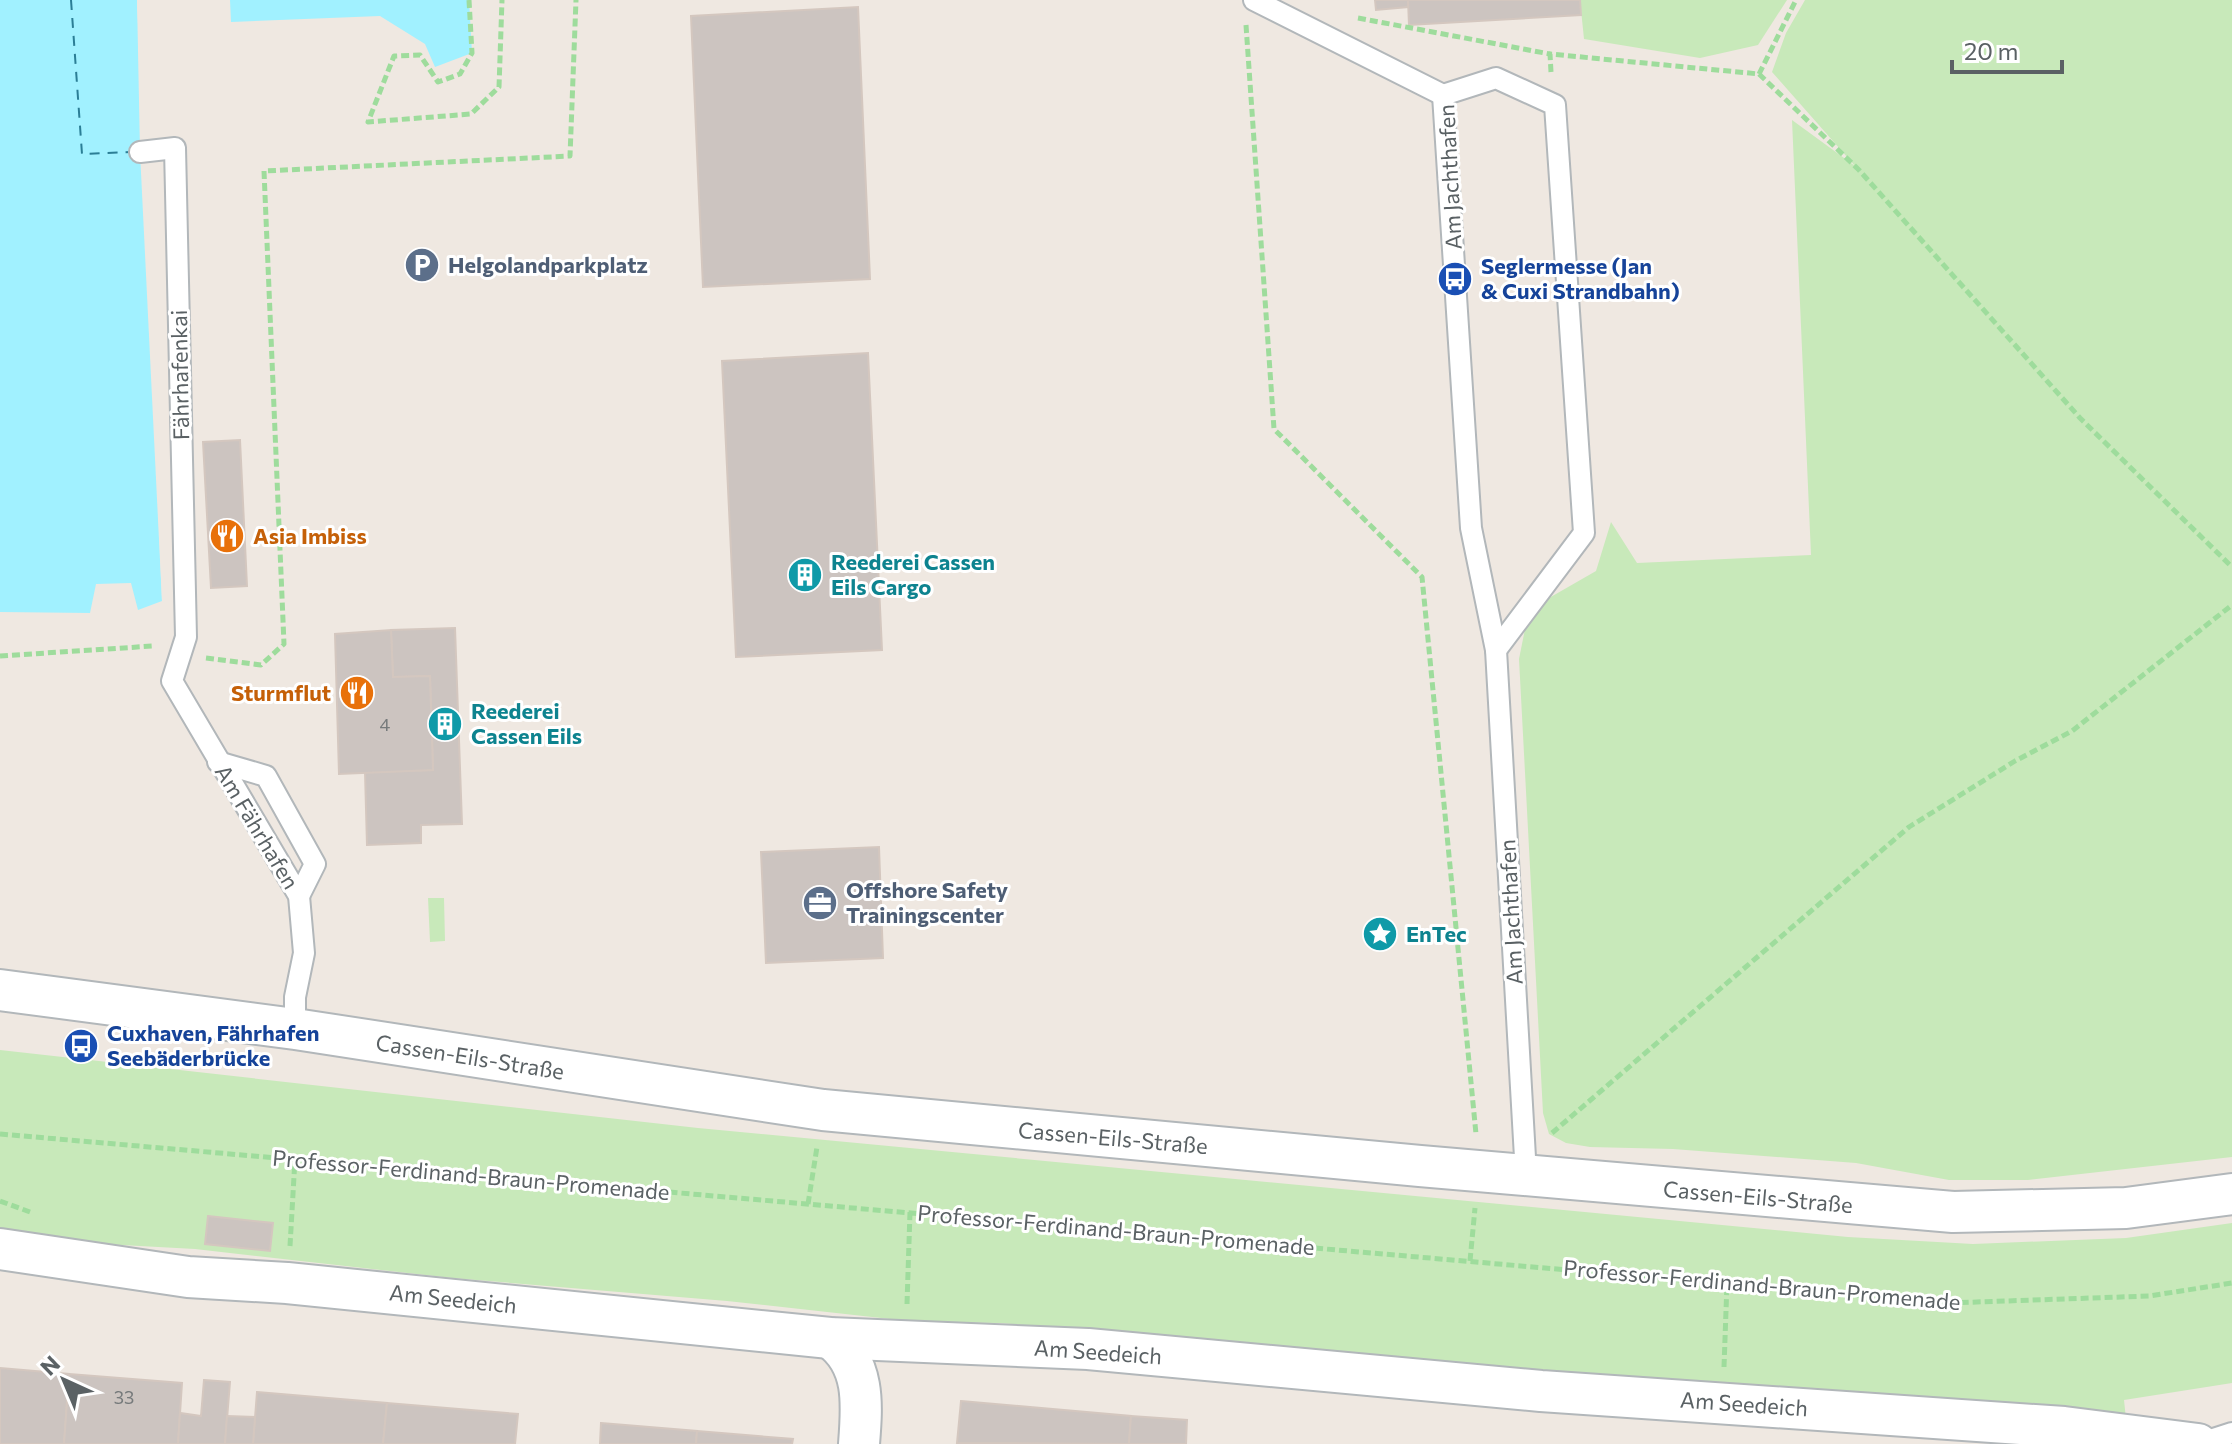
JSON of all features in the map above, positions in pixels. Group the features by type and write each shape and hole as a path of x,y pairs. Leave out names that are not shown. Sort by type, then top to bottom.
{"street":[{"name":"Cassen-Eils-Straße","path":"0,990 295,1029 823,1110 1479,1171 1953,1212 2126,1208 2232,1194"},
{"name":"Am Seedeich","path":"0,1249 188,1277 287,1283 830,1338 1088,1349 1541,1391 2064,1427 2198,1444"},
{"path":"830,1338 845,1351 860,1385 859,1444"}],"lane":[{"path":"1249,8 1443,95"},
{"name":"Am Jachthafen","path":"1526,1175 1496,650 1471,528 1443,95 1496,78 1555,105"},
{"path":"1496,650 1584,533 1555,105"},
{"name":"Fährhafenkai","path":"140,152 175,148 183,646"},
{"name":"Am Fährhafen","path":"183,646 172,681 299,896 304,953 295,997 295,1029"},
{"path":"218,762 266,776 315,864 299,896"},
{"path":"2198,1444 2232,1433"}],"path":[{"path":"469,0 472,53 460,74 438,82 420,55 394,56 368,122 471,114 499,87 502,0"},
{"path":"0,656 150,645 183,646 261,665 284,644 264,171 570,156 576,0"},
{"path":"1759,74 1796,0"},
{"path":"1249,8 1274,429 1422,577 1479,1171 1470,1261"},
{"path":"1353,17 1550,54 1759,74 1859,170 2080,418 2232,567"},
{"path":"1550,54 1555,105"},
{"path":"1526,1175 1554,1129 1909,827 2015,761 2072,731 2232,605"},
{"path":"808,1204 823,1110"},
{"name":"Professor-Ferdinand-Braun-Promenade","path":"0,1134 1948,1303 2149,1296 2232,1283"},
{"path":"287,1283 295,1159"},
{"path":"906,1341 910,1212"},
{"path":"1722,1403 1727,1283"}],"green space":[{"path":"1580,0 1787,0 1758,45 1700,58 1584,39"},
{"path":"1805,0 2232,0 2232,1157 2028,1180 1949,1180 1856,1163 1673,1149 1590,1147 1566,1143 1549,1134 1543,1113 1519,659 1525,629 1549,598 1596,571 1611,522 1637,563 1811,555 1792,120 1855,166 1772,72 1786,33"},
{"path":"428,898 444,898 445,941 430,942"},
{"path":"0,1050 698,1128 1848,1237 1973,1244 2126,1238 2232,1223 2232,1383 2124,1400 2126,1419 1910,1404 1000,1323 917,1322 727,1301 452,1278 195,1249 85,1243 0,1230"}],"water":[{"path":"0,0 137,0 162,601 138,610 131,583 96,584 90,613 0,612"},
{"path":"230,0 469,0 472,53 435,67 425,44 380,16 231,22"}],"pier":[{"path":"137,0 141,0 165,603 162,601 140,152"}],"building":[{"path":"1375,0 1408,0 1408,7 1376,10"},
{"path":"1408,0 1580,0 1581,15 1409,25"},
{"path":"858,7 870,279 703,287 691,16"},
{"name":"Reederei Cassen Eils Cargo","path":"868,353 882,650 736,657 722,361"},
{"path":"240,440 247,586 211,588 203,442"},
{"name":"Reederei Cassen Eils","path":"455,628 462,824 421,825 421,843 367,845 365,772 433,770 430,676 393,677 391,630"},
{"path":"391,630 393,677 430,676 433,770 339,774 335,634"},
{"path":"879,847 883,958 766,963 761,852"},
{"path":"208,1216 273,1223 270,1251 205,1244"},
{"path":"0,1368 69,1374 64,1444 0,1444"},
{"path":"69,1374 182,1383 178,1444 64,1444"},
{"path":"204,1380 230,1382 225,1444 178,1444 180,1413 201,1416"},
{"path":"257,1392 387,1403 383,1444 253,1444"},
{"path":"961,1401 1131,1416 1129,1444 957,1443"},
{"path":"387,1403 518,1414 515,1444 383,1444"},
{"path":"227,1416 255,1417 253,1444 225,1444"},
{"path":"1131,1416 1187,1420 1186,1444 1129,1444"},
{"path":"601,1423 697,1431 696,1444 600,1444"},
{"path":"697,1431 793,1439 792,1444 696,1444"}],"ferry route":[{"path":"71,0 82,154 131,152"}],"place":[{"name":"Helgolandparkplatz","path":"422,265"},
{"name":"Seglermesse (Jan & Cuxi Strandbahn)","path":"1455,279"},
{"name":"Asia Imbiss","path":"227,536"},
{"name":"Reederei Cassen Eils Cargo","path":"805,575"},
{"name":"Sturmflut","path":"357,693"},
{"name":"Reederei Cassen Eils","path":"445,724"},
{"name":"Offshore Safety Trainingscenter","path":"820,903"},
{"name":"EnTec","path":"1380,934"},
{"name":"Cuxhaven, Fährhafen Seebäderbrücke","path":"81,1046"}]}
